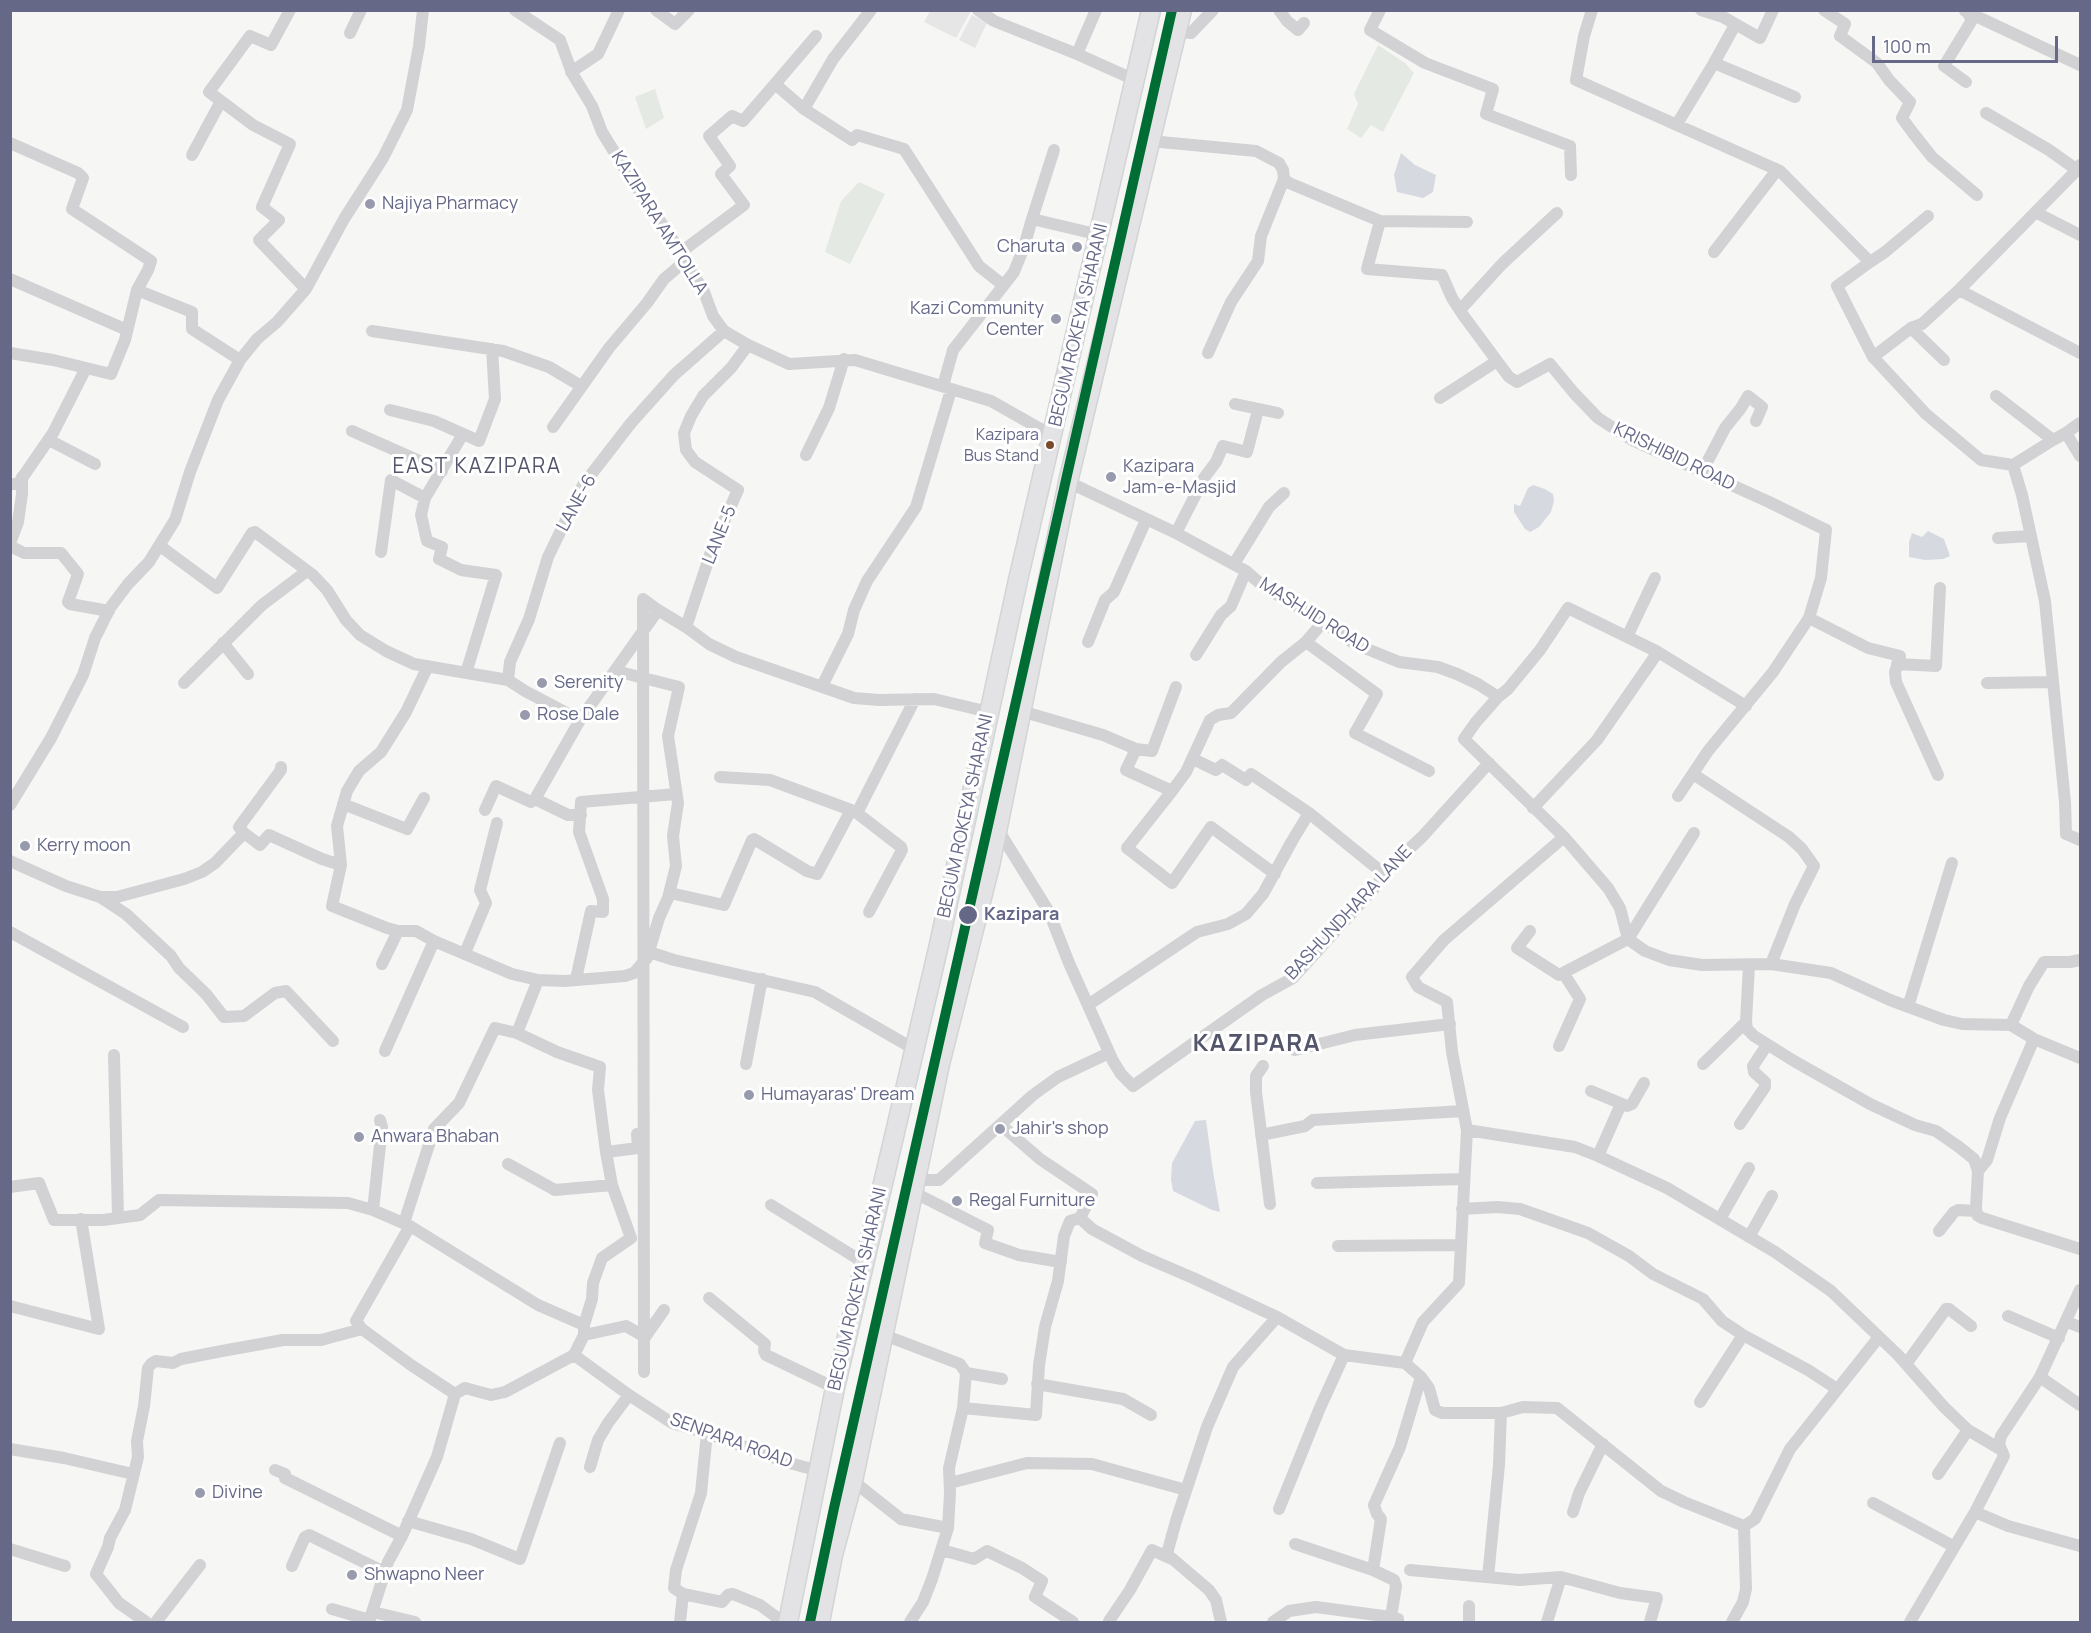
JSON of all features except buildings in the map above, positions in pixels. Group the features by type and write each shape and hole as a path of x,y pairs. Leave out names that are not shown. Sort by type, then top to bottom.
{"main road":[{"name":"BEGUM ROKEYA SHARANI","path":"788,1623 835,1388 938,950 989,712 1151,10"},
{"name":"BEGUM ROKEYA SHARANI","path":"820,1623 833,1555 853,1481 940,1064 997,828 1068,482 1182,10"},
{"path":"884,1175 914,1186"}],"street":[{"path":"290,10 271,45 250,36 209,92 253,124 290,144 262,207 279,220 259,240 306,289"},
{"path":"350,33 362,10"},
{"path":"10,805 51,738 83,675 95,638 109,611 160,546 175,520 190,472 218,400 240,360 257,339 277,322 306,289 344,219 383,158 407,110 420,46 423,10"},
{"name":"KAZIPARA AMTOLLA","path":"515,10 560,40 571,72 592,106 602,132 703,289 713,316 724,331 789,364 855,360 991,401 1053,436"},
{"path":"571,72 598,54 619,10"},
{"path":"656,10 675,24 689,10"},
{"path":"804,109 832,59 871,10"},
{"path":"978,10 994,21 1136,80"},
{"path":"1077,54 1096,10"},
{"path":"1177,32 1191,33 1213,10"},
{"path":"1279,10 1298,30 1304,23"},
{"path":"1380,10 1370,30 1425,63 1493,89 1486,114 1570,146 1571,175"},
{"path":"1592,10 1584,36 1576,80 1777,170 1870,262"},
{"path":"1701,10 1724,14 1735,25 1760,38 1773,10"},
{"path":"1824,10 1845,24 1840,36 1877,63 1889,80 1910,102 1902,118 1932,157 1977,195"},
{"path":"1966,11 2080,64"},
{"path":"1966,11 1972,20 1944,66 1966,82"},
{"path":"1677,124 1735,25"},
{"path":"553,427 609,348 664,279 683,257 744,205 721,174 730,166 709,136 732,116 743,121 816,36"},
{"path":"1714,63 1794,96"},
{"path":"775,84 804,109 852,140 857,135 904,149 979,266 1003,285"},
{"path":"192,155 221,101"},
{"path":"1873,357 1911,328 1922,324 1959,290 2037,213 2079,167 1986,113"},
{"path":"1150,141 1256,151 1279,163 1283,170 1284,179 1261,236 1258,261 1231,302 1208,353"},
{"path":"10,143 78,173 83,178 72,209 151,261 137,290 125,340 111,374 53,360 10,353"},
{"path":"822,686 848,634 854,610 867,581 916,507 947,388 953,350 1014,272 1054,150"},
{"path":"1714,252 1777,170"},
{"path":"1284,179 1380,221 1467,222"},
{"path":"1460,310 1502,264 1557,213"},
{"path":"2037,213 2080,236"},
{"path":"1928,216 1885,252 1837,286 1873,357 1926,414 1981,460 2013,465 2080,423"},
{"path":"1032,219 1100,235"},
{"name":"KRISHIBID ROAD","path":"1380,221 1367,269 1442,275 1460,310 1497,362 1516,382 1550,364 1598,418 1632,440 1826,530 1821,578 1809,618"},
{"path":"10,279 127,330"},
{"path":"137,290 192,312 192,329 240,360"},
{"path":"1959,290 2080,353"},
{"path":"1911,328 1944,360"},
{"name":"LANE-6","path":"508,680 510,662 529,619 548,557 583,485 674,375 724,331"},
{"path":"372,332 503,351 549,368 581,386"},
{"name":"LANE-5","path":"686,627 713,546 738,490 695,462 686,450 684,433 703,396 731,368 748,345"},
{"path":"390,410 434,421 479,441 495,399 492,349"},
{"path":"806,455 829,408 844,359"},
{"path":"1440,398 1497,362"},
{"path":"10,484 17,485 49,440 86,368"},
{"path":"1702,472 1725,428 1748,396 1762,407 1756,421"},
{"path":"1996,396 2053,440"},
{"path":"1235,404 1278,413"},
{"path":"1176,533 1204,478 1216,462 1222,446 1247,452 1258,410"},
{"path":"352,431 442,471"},
{"path":"2066,433 2080,456"},
{"path":"463,434 425,498 421,515 427,541 442,547 439,559 461,570 496,575 466,673"},
{"path":"49,440 95,464"},
{"path":"2013,465 2022,495 2045,601 2065,802 2066,834 2080,840"},
{"path":"22,477 18,522 10,545 24,553 61,553 78,574 68,602 109,611"},
{"path":"381,552 391,480 425,498"},
{"name":"MASHJID ROAD","path":"1068,482 1176,533 1234,564 1263,586 1355,644 1377,655 1399,662 1437,667 1457,674 1498,697"},
{"path":"1234,564 1269,507 1284,493"},
{"path":"1088,642 1105,600 1114,592 1146,520"},
{"path":"160,546 217,588 254,532 308,571 327,590 346,620 360,635 386,651 414,664 508,680 580,720"},
{"path":"1998,538 2031,536"},
{"path":"184,683 262,605 308,571"},
{"path":"1196,656 1221,615 1231,606 1246,571"},
{"path":"1627,637 1655,578"},
{"path":"1897,664 1936,666 1940,588"},
{"path":"644,1372 643,599 709,644 736,657 854,698 934,699 989,712"},
{"path":"1746,706 1658,652 1568,608 1540,650 1508,689 1476,722 1464,739 1564,837 1608,888 1620,908 1628,939 1645,951 1669,960 1702,965 1771,964 1831,973 1908,1007 1944,1020 1962,1024 2011,1025 2034,1039 2080,1058"},
{"path":"485,810 496,786 531,802 535,799 580,720 658,610"},
{"path":"1678,796 1708,751 1773,672 1809,618 1868,648 1900,656 1895,672 1896,682 1938,775"},
{"path":"1275,874 1211,826 1172,882 1127,848 1186,772 1210,720 1218,715 1231,713 1281,662 1306,642 1323,622"},
{"path":"1306,642 1377,694 1355,733 1430,771"},
{"path":"224,643 248,674"},
{"path":"1533,808 1597,740 1658,652"},
{"path":"428,666 406,712 381,752 359,771 347,791 337,826 341,865 332,906 398,931 416,931 512,974 538,980 625,976 634,972 644,963 658,918 670,893 676,866 673,836 678,803 669,736 679,687 616,671"},
{"path":"1987,683 2053,682"},
{"path":"1021,711 1102,735 1136,749 1152,751 1176,687"},
{"path":"670,893 724,906 754,839 807,871 817,874 854,812 915,699"},
{"path":"1136,749 1126,770 1172,791"},
{"path":"1193,759 1216,770 1222,765 1246,780 1251,774 1309,813 1383,873"},
{"name":"BASHUNDHARA LANE","path":"1109,1053 1121,1074 1133,1086 1262,995 1293,978 1378,884 1383,873 1422,837 1489,763"},
{"path":"281,767 239,827 243,833 261,846 269,835 341,865"},
{"path":"1693,774 1789,837 1802,849 1814,866 1795,904 1771,964"},
{"path":"720,777 770,780 854,812 902,848 869,912"},
{"path":"576,979 591,911 603,912 603,899 579,832 581,802 676,794"},
{"path":"343,804 407,829 424,798"},
{"path":"535,799 568,815 581,815"},
{"path":"1088,1005 1197,932 1228,924 1246,914 1263,894 1309,813"},
{"path":"465,953 486,903 480,890 497,823"},
{"path":"914,1186 939,1180 1033,1095 1058,1077 1109,1053 1049,912 997,828"},
{"path":"100,897 133,894 202,872 215,863 243,833"},
{"path":"1530,931 1517,948 1559,975 1628,939 1694,833"},
{"path":"1406,1363 1423,1322 1459,1283 1467,1130 1452,1052 1447,1002 1418,987 1412,977 1444,940 1564,837"},
{"path":"10,861 36,874 100,897 142,927 206,994 224,1017 244,1016 275,993 286,991 333,1041"},
{"path":"1908,1007 1952,863"},
{"path":"382,964 398,931"},
{"path":"10,932 183,1027"},
{"path":"385,1051 435,941"},
{"path":"649,952 674,960 815,992 914,1049"},
{"path":"2011,1025 2029,986 2044,962 2080,960"},
{"path":"1749,965 1746,1022 1747,1029 1754,1036 1897,1117 1936,1131 1974,1160 1978,1171 1977,1215 2080,1249"},
{"path":"1559,1046 1580,999 1564,974"},
{"path":"746,1064 762,979"},
{"path":"517,1033 538,980"},
{"path":"1703,1064 1746,1022"},
{"path":"1295,1050 1355,1035 1450,1024"},
{"path":"371,1618 384,1572 437,1457 455,1394 465,1388 491,1395 506,1392 574,1355 584,1330 592,1299 593,1282 602,1258 631,1238 612,1185 606,1152 598,1090 600,1067 557,1052 517,1033 495,1028 459,1103 434,1129 407,1225 356,1321 362,1329 455,1394"},
{"path":"1978,1171 1987,1160 2000,1118 2034,1039"},
{"path":"606,1152 638,1148 636,1080 638,1043"},
{"path":"1740,1124 1765,1085 1765,1082 1754,1072 1754,1066 1767,1045"},
{"path":"114,1054 118,1217"},
{"path":"1263,1066 1256,1076 1256,1092 1270,1204"},
{"path":"1591,1091 1627,1106 1632,1104 1644,1083"},
{"path":"1598,1156 1621,1104"},
{"path":"1261,1135 1305,1126 1313,1120 1463,1111"},
{"path":"373,1210 382,1127 380,1120"},
{"path":"963,1408 1036,1415 1037,1384 1045,1327 1058,1281 1064,1236 1070,1221 1080,1218 1092,1194 1040,1159 1001,1125"},
{"path":"1467,1130 1575,1147 1598,1156 1667,1188 1775,1252 1831,1291 1879,1336 1968,1430 2000,1449"},
{"path":"508,1164 555,1190 612,1185"},
{"path":"1720,1220 1749,1168"},
{"path":"1317,1184 1463,1179"},
{"path":"10,1187 39,1183 52,1220 103,1220 140,1215 159,1200 348,1203 373,1210 407,1225 538,1305 584,1330 626,1326 645,1337 664,1310"},
{"path":"914,1186 988,1230 985,1243 1019,1255 1061,1262"},
{"path":"1749,1237 1772,1196"},
{"path":"771,1205 864,1262"},
{"path":"1462,1209 1497,1206 1520,1209 1588,1233 1629,1256 1653,1274 1703,1299 1722,1321 1837,1389"},
{"path":"1939,1231 1954,1212 1958,1210 1976,1211"},
{"path":"1080,1218 1092,1229 1142,1256 1277,1317 1344,1355 1406,1363 1421,1377 1428,1388 1436,1410 1442,1413 1501,1413 1523,1407 1542,1406 1557,1408 1661,1491 1744,1526"},
{"path":"10,1305 99,1329 81,1219"},
{"path":"1338,1246 1460,1245"},
{"path":"1910,1623 1953,1546 1975,1512 2004,1456 1999,1444 2001,1436 2040,1377 2067,1323 2080,1290"},
{"path":"709,1298 765,1344 766,1355 835,1388"},
{"path":"1906,1364 1946,1309 1971,1326"},
{"path":"2008,1316 2059,1338"},
{"path":"1221,1623 1216,1600 1209,1590 1167,1555 1211,1417 1233,1367 1277,1317"},
{"path":"2067,1323 2080,1327"},
{"path":"146,1623 119,1603 96,1574 110,1538 125,1510 138,1456 137,1441 148,1368 156,1361 173,1363 181,1359 283,1340 321,1340 362,1329"},
{"path":"884,1335 960,1364 966,1373 963,1408 951,1459 948,1528 923,1602 910,1623"},
{"path":"1700,1402 1743,1335"},
{"path":"1744,1526 1755,1519 1791,1449 1879,1336"},
{"name":"SENPARA ROAD","path":"574,1355 672,1423 819,1471"},
{"path":"1279,1509 1344,1355"},
{"path":"966,1373 1002,1378"},
{"path":"1372,1570 1381,1519 1374,1505 1400,1447 1421,1377"},
{"path":"2040,1377 2080,1405"},
{"path":"1037,1384 1122,1399 1151,1415"},
{"path":"590,1467 598,1440 629,1395"},
{"path":"1488,1577 1499,1465 1501,1413"},
{"path":"1938,1474 1968,1430"},
{"path":"707,1433 701,1493 676,1570 674,1588 683,1594 722,1602 728,1595 734,1594 760,1605 783,1623"},
{"path":"408,1521 471,1539 520,1559 560,1443"},
{"path":"1573,1512 1579,1493 1604,1444"},
{"path":"10,1449 64,1458 133,1474"},
{"path":"950,1483 1027,1463 1092,1464 1186,1490"},
{"path":"275,1470 285,1474 285,1478 402,1536"},
{"path":"853,1481 901,1519 948,1528"},
{"path":"1873,1503 1953,1546"},
{"path":"1975,1512 2008,1526 2080,1546"},
{"path":"1732,1623 1743,1602 1746,1589 1744,1526"},
{"path":"292,1566 305,1537 309,1534 384,1572"},
{"path":"1273,1623 1289,1611 1316,1608 1394,1620 1396,1586 1394,1580 1372,1570 1295,1544"},
{"path":"10,1549 65,1566"},
{"path":"942,1550 974,1559 987,1551 1022,1568 1042,1581 1035,1597 1073,1623"},
{"path":"1110,1622 1152,1550 1172,1559"},
{"path":"156,1623 200,1565"},
{"path":"1410,1570 1519,1580 1561,1577 1620,1593 1657,1598 1650,1623"},
{"path":"1547,1623 1561,1577"},
{"path":"680,1623 683,1594"},
{"path":"1469,1606 1469,1623"},
{"path":"332,1609 371,1618 416,1623"}],"shaded area":[{"path":"930,11 971,11 956,38 924,22"},
{"path":"972,15 987,23 975,48 959,40"},
{"path":"1378,45 1405,63 1414,73 1383,132 1371,125 1361,138 1347,129 1358,104 1354,94"},
{"path":"655,89 664,118 646,129 635,97"},
{"path":"1401,153 1415,165 1436,175 1433,192 1423,198 1397,192 1394,175"},
{"path":"859,182 885,194 850,264 825,252 841,201"},
{"path":"1533,485 1553,494 1554,501 1551,512 1539,527 1530,532 1525,529 1514,512 1514,504 1520,506 1528,488"},
{"path":"1928,531 1944,539 1950,556 1943,559 1925,560 1909,557 1909,542 1912,533 1922,537"},
{"path":"1206,1120 1220,1212 1173,1191 1171,1179 1172,1163 1195,1121"}],"transit line":[{"path":"810,1622 1172,10"}],"place":[{"name":"Najiya Pharmacy","path":"370,204"},
{"name":"Charuta","path":"1077,247"},
{"name":"Kazi Community Center","path":"1056,319"},
{"name":"Kazipara Bus Stand","path":"1050,445"},
{"name":"Kazipara Jam-e-Masjid","path":"1111,477"},
{"name":"Serenity","path":"542,683"},
{"name":"Rose Dale","path":"525,715"},
{"name":"Kerry moon","path":"25,846"},
{"name":"Kazipara","path":"968,915"},
{"name":"Humayaras' Dream","path":"749,1095"},
{"name":"Jahir's shop","path":"1000,1129"},
{"name":"Anwara Bhaban","path":"359,1137"},
{"name":"Regal Furniture","path":"957,1201"},
{"name":"Divine","path":"200,1493"},
{"name":"Shwapno Neer","path":"352,1575"}],"district":[{"name":"EAST KAZIPARA","path":"477,467"},
{"name":"KAZIPARA","path":"1257,1044"}]}
